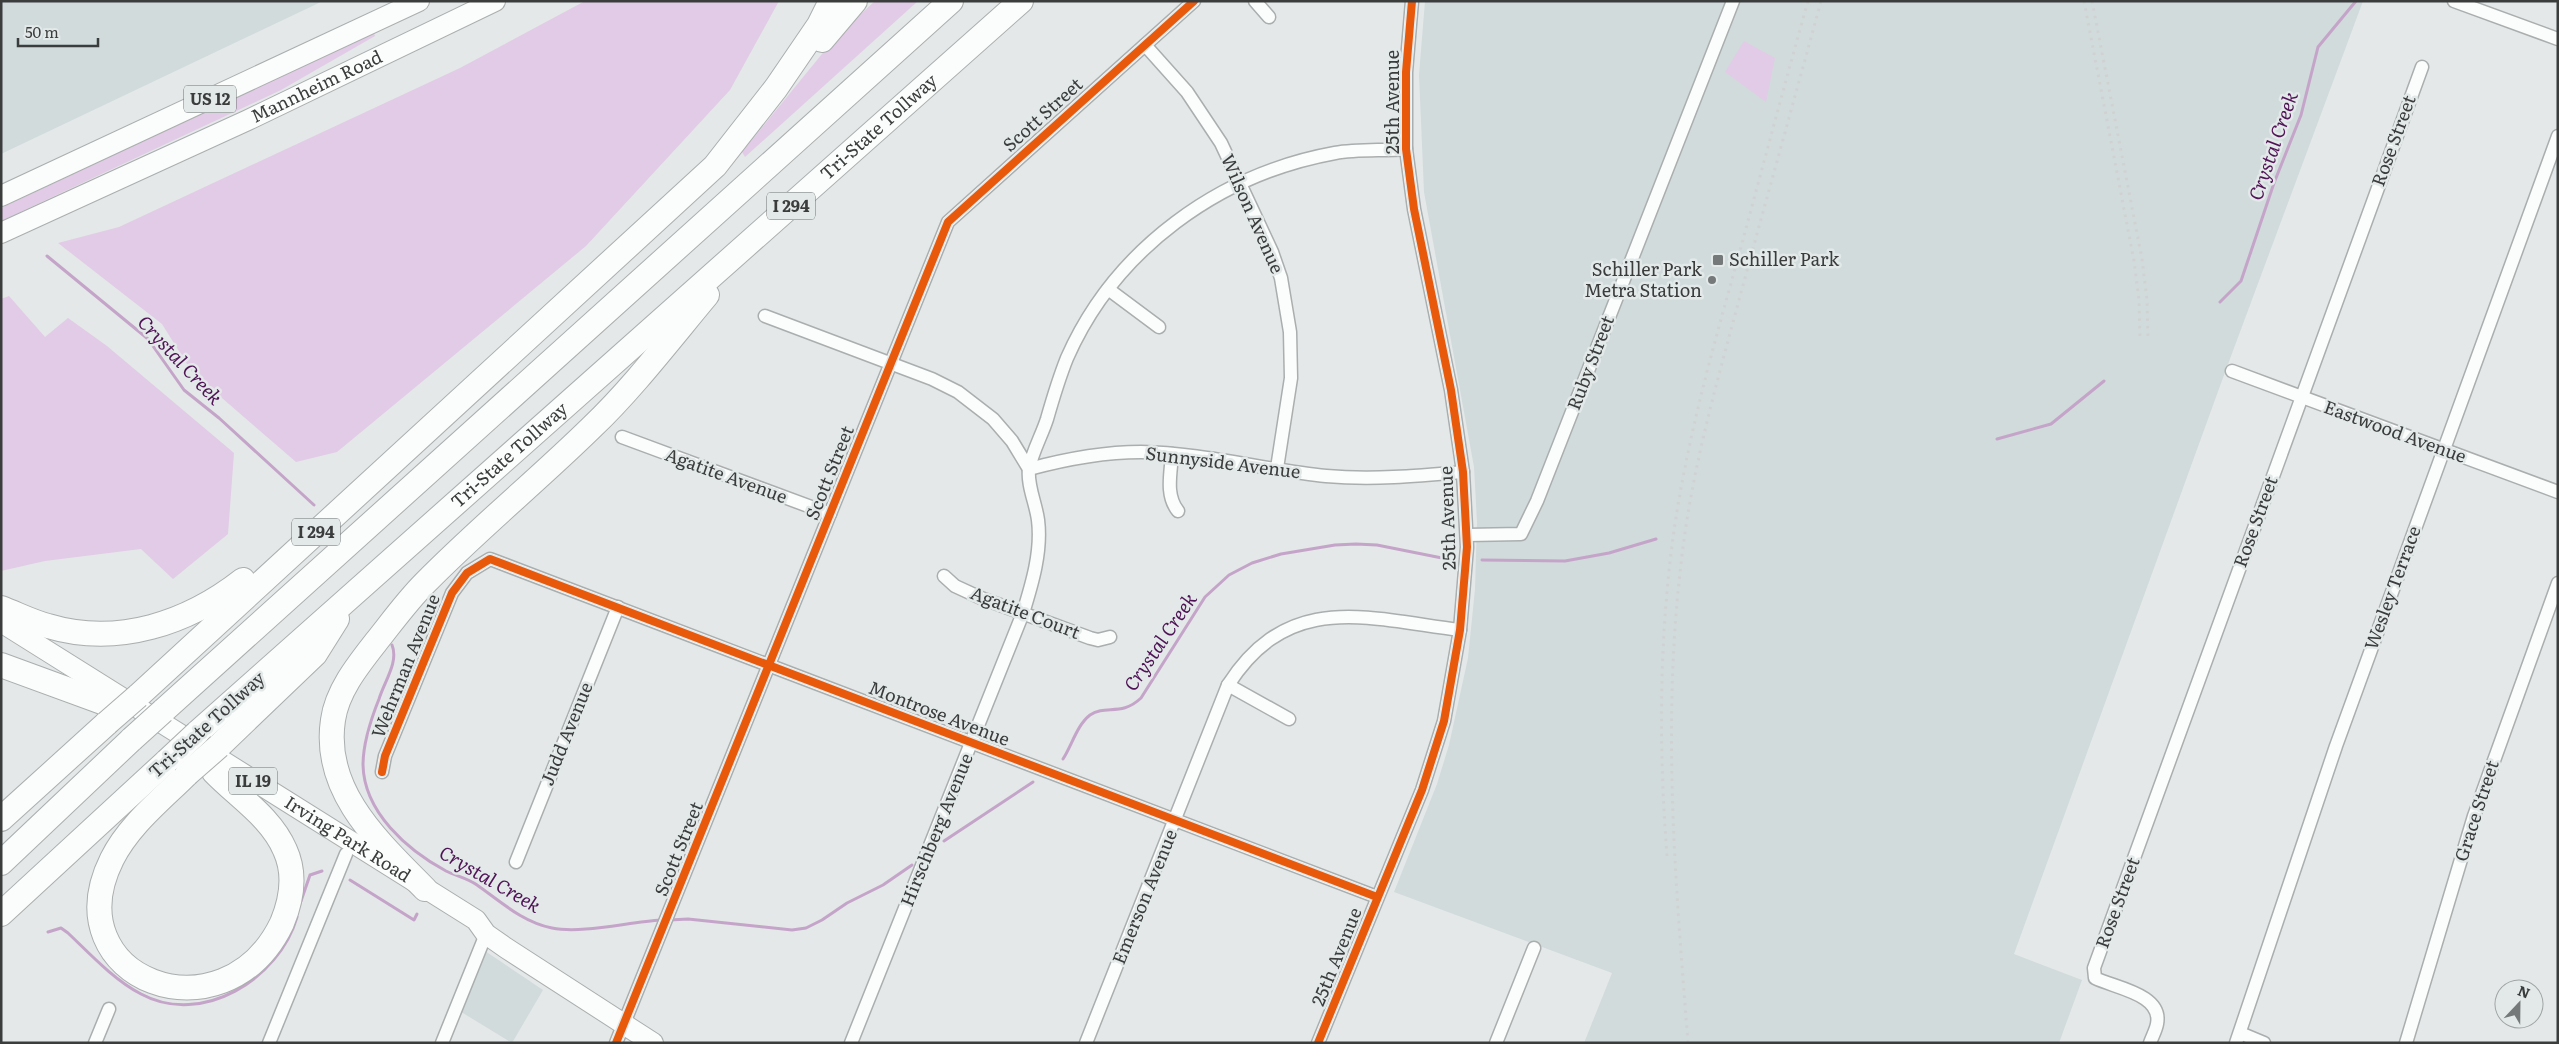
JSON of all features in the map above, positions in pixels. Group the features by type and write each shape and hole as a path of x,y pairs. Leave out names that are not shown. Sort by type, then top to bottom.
{"highway":[{"name":"I 294","path":"729,150 787,72 819,25 831,1"},
{"name":"I 294","path":"1,819 104,715 135,694 174,663 182,652 671,207 748,134 855,1"},
{"name":"I 294","path":"1,863 162,711 951,1"},
{"name":"Tri-State Tollway","path":"1,914 197,732 1021,1"},
{"path":"425,889 361,822 344,790 338,775 332,739 333,720 341,695 355,670 409,600 594,426 757,235"},
{"path":"1,608 49,627 96,634 134,631 166,624 198,610 222,596 266,561 422,424 447,410"},
{"path":"214,772 263,818 277,836 289,860 292,884 280,926 256,961 224,985 192,993 167,990 151,985 126,968 106,938 102,926 100,902 105,875 121,845 140,820 314,654 352,594"},
{"path":"1,665 104,715 1,800"}],"main road":[{"name":"Mannheim Road","path":"1,196 419,1"},
{"name":"Mannheim Road","path":"1,233 248,120 495,1"},
{"name":"Irving Park Road","path":"1,622 476,920 486,934 620,1034 653,1043"},
{"name":"Irving Park Road","path":"1,637 104,715 214,772 471,932 486,934"}],"street":[{"name":"Scott Street","path":"620,1034 944,230 952,216 1194,1"},
{"path":"1256,1 1269,17"},
{"name":"25th Avenue","path":"1318,1043 1422,790 1444,722 1460,630 1467,535 1463,472 1452,390 1411,192 1406,149 1406,72 1412,1"},
{"name":"Ruby Street","path":"1467,535 1521,534 1536,502 1733,1"},
{"path":"2454,1 2558,39"},
{"name":"Wilson Avenue","path":"1145,45 1187,92 1221,143 1272,252 1287,305 1291,378 1277,468"},
{"name":"Rose Street","path":"2150,1043 2157,1023 2156,1008 2146,998 2095,978 2094,968 2422,67"},
{"name":"Wesley Terrace","path":"2238,1038 2336,746 2558,136"},
{"name":"Hirschberg Avenue","path":"851,1043 1023,613 1036,570 1038,522 1029,470 1068,357 1092,312 1108,289 1168,228 1218,193 1240,182 1284,165 1336,153 1406,149"},
{"path":"1108,289 1159,327"},
{"path":"765,316 932,379 958,392 975,404 1012,441 1029,470"},
{"name":"Eastwood Avenue","path":"2232,371 2558,492"},
{"name":"Agatite Avenue","path":"622,437 830,514"},
{"name":"Sunnyside Avenue","path":"1029,470 1087,456 1141,452 1172,454 1325,475 1366,478 1463,472"},
{"path":"1172,454 1170,491 1173,505 1178,511"},
{"name":"Montrose Avenue","path":"490,559 1377,897"},
{"name":"Wehrman Avenue","path":"382,772 385,756 452,593 467,573 490,559"},
{"name":"Agatite Court","path":"944,576 955,586 981,598 1090,638 1098,640 1110,637"},
{"name":"Grace Street","path":"2406,1043 2474,816 2558,583"},
{"name":"Judd Avenue","path":"516,862 618,607"},
{"name":"Emerson Avenue","path":"1086,1043 1228,685 1240,667 1269,638 1285,628 1314,619 1345,616 1460,630"},
{"path":"1228,685 1289,719"},
{"path":"269,1043 346,854"},
{"path":"442,1043 486,934"},
{"path":"1496,1043 1534,948"},
{"path":"95,1043 109,1009"},
{"path":"2238,1038 2264,1043"}],"shaded area":[{"path":"1,1 323,1 1,154"},
{"path":"585,1 779,1 730,90 586,246 337,452 296,462 192,372 162,324 58,243 119,227 460,68"},
{"path":"875,1 918,1 745,157 742,152 835,38"},
{"path":"1425,1 2363,1 2224,375 2014,954 2082,980 2059,1043 1584,1043 1612,973 1394,892 1437,784 1449,745 1468,658 1475,589 1477,522 1474,467 1424,192 1419,75"},
{"path":"374,33 375,36 281,90 1,221 1,208"},
{"path":"1744,41 1775,58 1766,102 1725,72"},
{"path":"9,296 45,337 68,318 107,346 234,453 228,534 173,579 141,549 45,561 1,571 1,299"},
{"path":"482,949 543,990 512,1043 458,1010"}],"waterway":[{"name":"Crystal Creek","path":"2220,302 2241,281 2274,183 2301,115 2318,47 2356,1"},
{"name":"Crystal Creek","path":"47,256 148,339 184,390 219,418 314,505"},
{"name":"Crystal Creek","path":"1997,439 2051,424 2104,381"},
{"name":"Crystal Creek","path":"1482,560 1565,561 1609,553 1656,539"},
{"name":"Crystal Creek","path":"1063,759 1078,730 1090,715 1102,710 1127,707 1141,698 1205,597 1229,575 1252,563 1281,554 1335,545 1377,545 1442,558"},
{"name":"Crystal Creek","path":"392,645 394,658 370,723 364,748 363,765 365,782 371,798 379,814 390,828 403,841 431,862 473,883 521,916 541,925 577,930 661,920"},
{"name":"Crystal Creek","path":"944,841 1033,782"},
{"name":"Crystal Creek","path":"670,920 688,919 792,930 806,928 847,903 883,885 912,865"},
{"path":"301,901 310,875 322,871"},
{"path":"350,880 414,920 417,914"},
{"path":"48,932 61,928 112,974 141,994 164,1003 189,1005 212,1000 235,991 256,977 274,960 288,939 297,917"}],"railway":[{"path":"1667,856 1662,739 1663,662 1668,584 1677,511 1690,443 1706,376 1808,1"},
{"path":"1688,1043 1675,857 1671,734 1676,610 1683,548 1700,450 1716,386 1821,1"},
{"path":"2084,1 2134,261 2139,300 2140,339"},
{"path":"2092,1 2142,259 2147,300 2148,339"}],"cycle path":[{"path":"616,1043 948,222 1194,1"},
{"path":"1318,1043 1422,790 1444,721 1460,630 1467,547 1463,472 1451,390 1414,209 1406,149 1406,72 1412,1"},
{"path":"382,772 385,756 452,593 467,573 490,559 1377,897"}],"place":[{"name":"Schiller Park","path":"1718,260"},
{"name":"Schiller Park Metra Station","path":"1712,280"}]}
